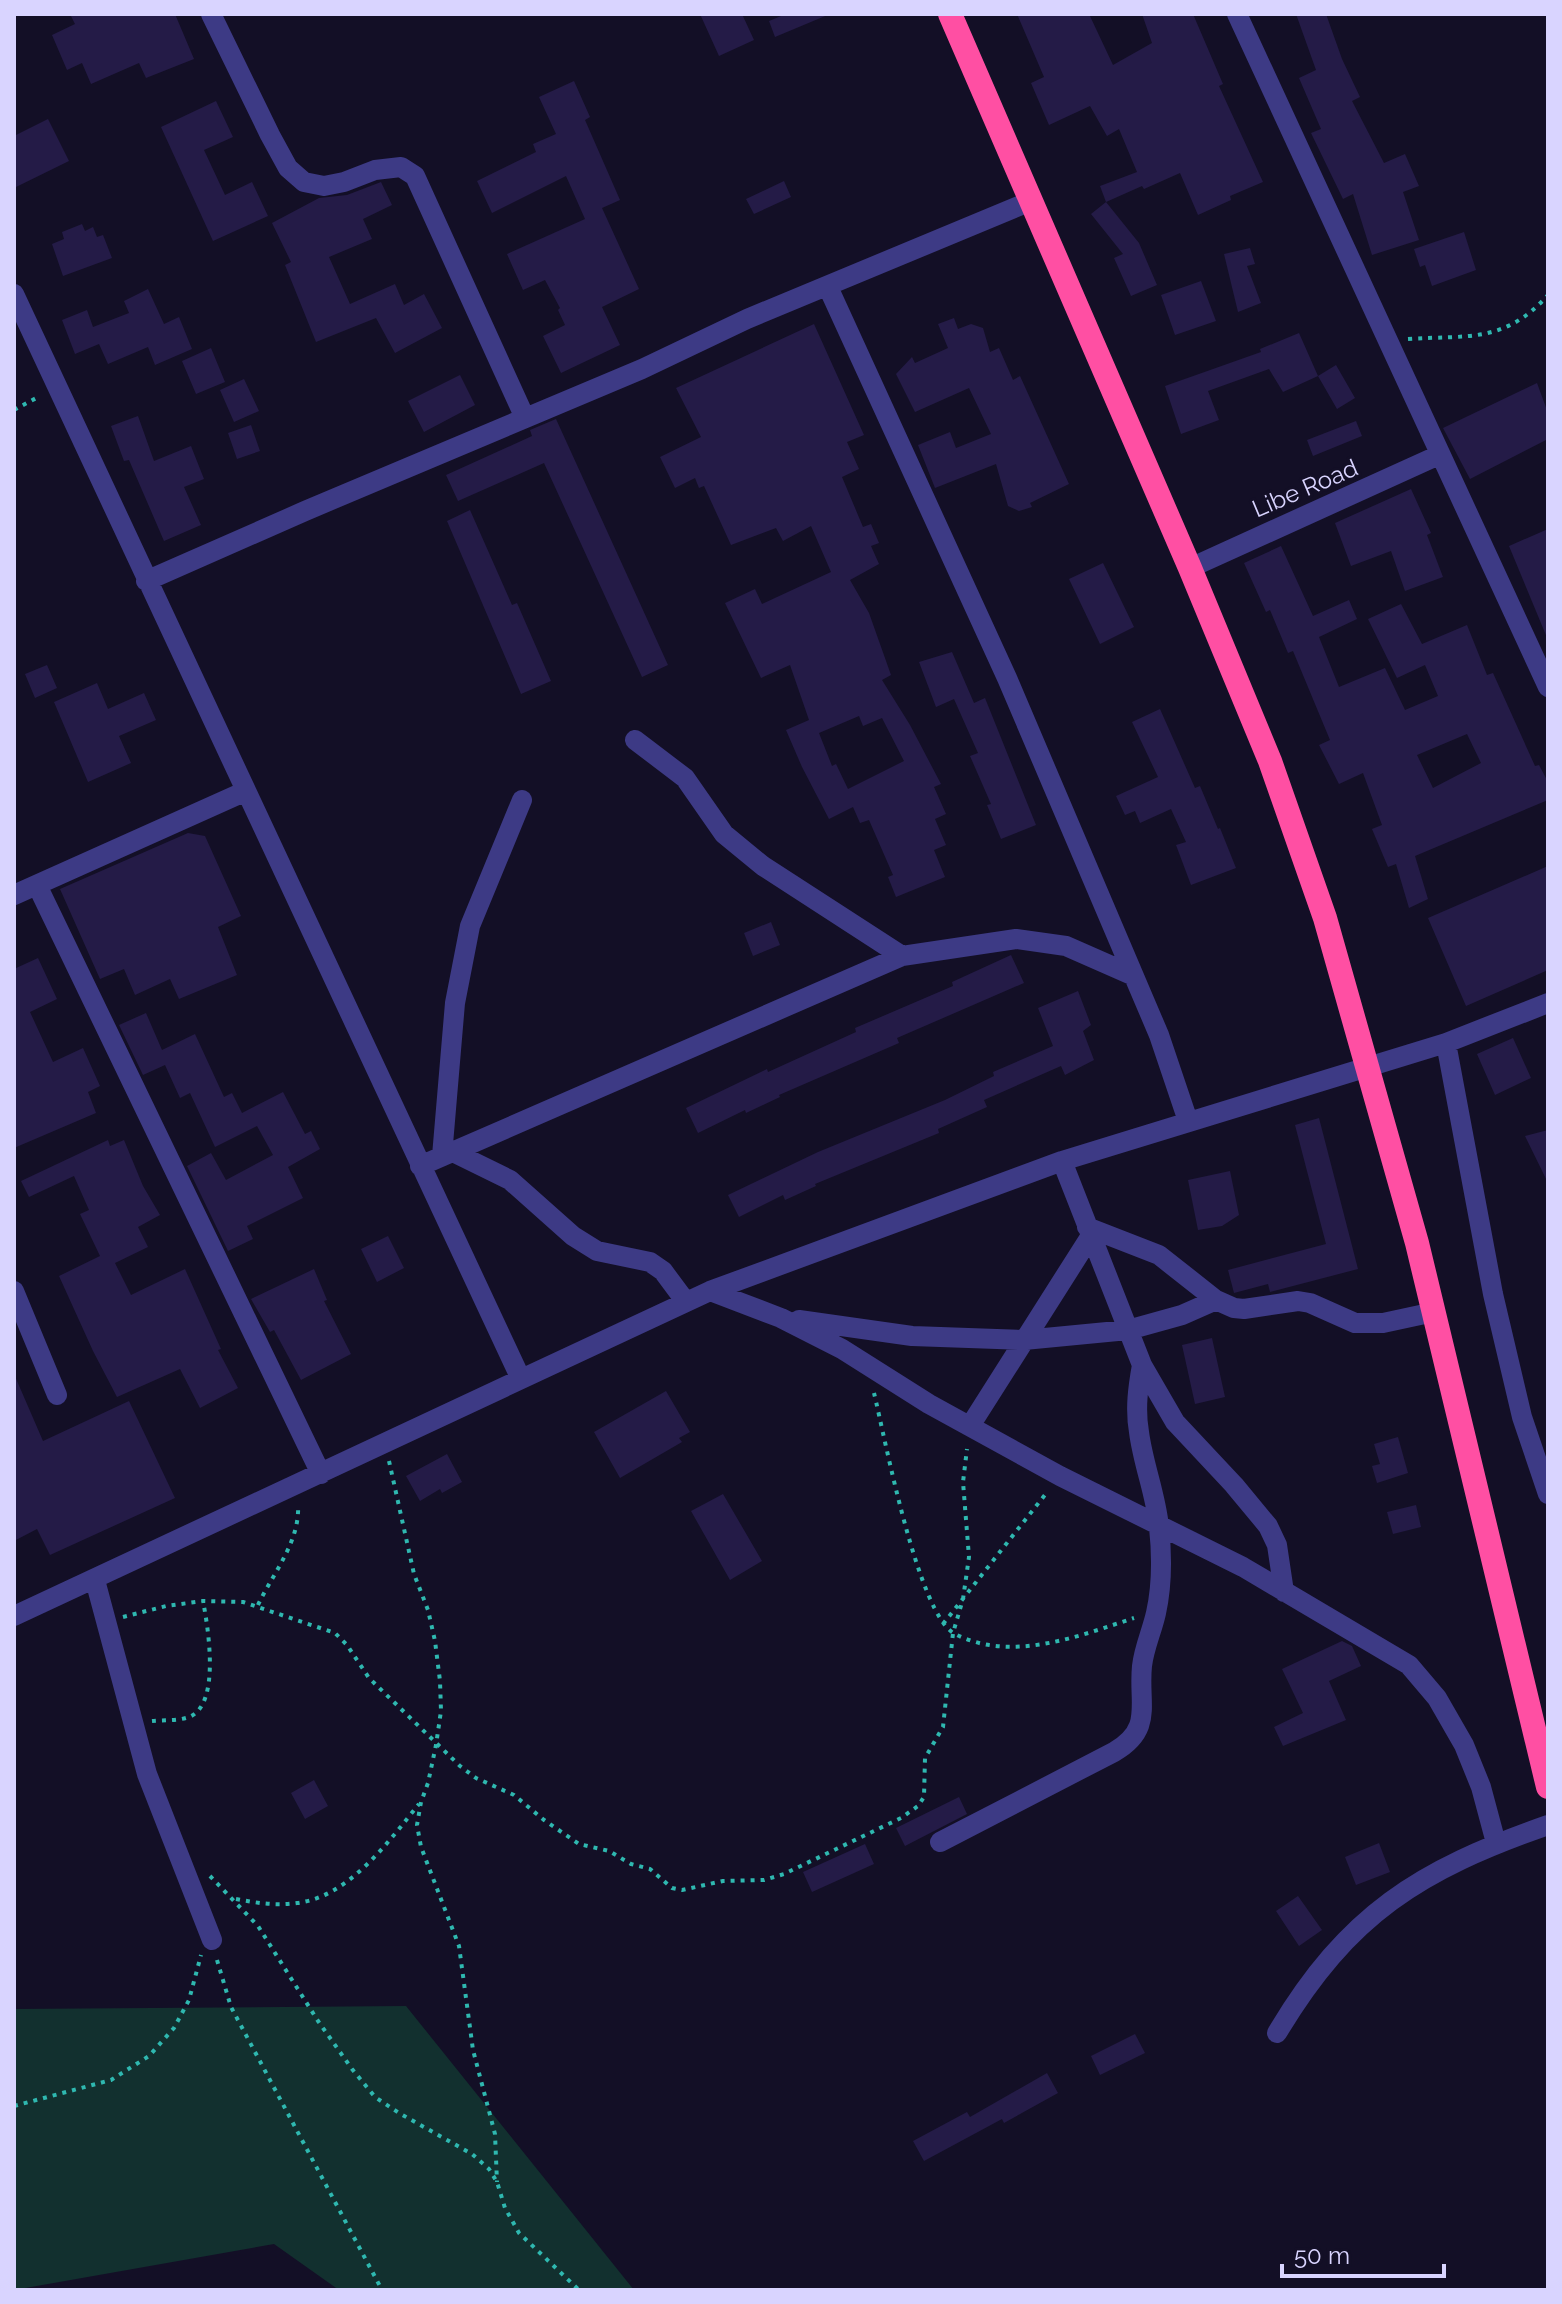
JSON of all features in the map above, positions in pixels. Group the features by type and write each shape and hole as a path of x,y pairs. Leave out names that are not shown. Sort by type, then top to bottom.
{"highway":[{"path":"950,14 1190,568 1270,761 1325,918 1417,1243 1548,1787"}],"street":[{"path":"211,14 288,168 304,182 324,186 375,170 401,167 415,176 525,418"},
{"path":"1237,14 1548,687"},
{"path":"146,581 642,369 747,319 1031,201"},
{"path":"828,287 1007,678 1159,1035 1188,1121"},
{"path":"15,298 520,1377"},
{"name":"Libe Road","path":"1190,568 1377,486 1439,455"},
{"path":"635,740 685,778 724,834 763,866 902,956"},
{"path":"14,895 246,791"},
{"path":"448,1154 455,1003 470,926 522,800"},
{"path":"37,885 321,1474"},
{"path":"420,1166 902,956 1016,939 1066,946 1132,975"},
{"path":"14,1616 384,1445 520,1377 710,1291 1062,1161 1446,1043 1548,1003"},
{"path":"1446,1043 1493,1294 1522,1417 1548,1494"},
{"path":"448,1154 510,1180 573,1236 597,1251 650,1262 663,1271 686,1302"},
{"path":"1062,1161 1142,1365 1175,1422 1268,1526 1277,1545 1284,1592"},
{"path":"1089,1232 1159,1255 1216,1300 1244,1309 1298,1301 1310,1303 1355,1323 1383,1323 1434,1312"},
{"path":"970,1426 1089,1232"},
{"path":"14,1291 57,1395"},
{"path":"710,1291 781,1318 1060,1476 1199,1544 1409,1665 1437,1698 1464,1745 1481,1787 1496,1843"},
{"path":"781,1318 912,1336 1024,1340 1128,1330 1182,1315 1216,1300"},
{"path":"940,1842 1130,1743 1138,1733 1142,1670 1161,1586 1159,1527 1139,1432 1137,1392 1142,1365"},
{"path":"95,1580 147,1774 210,1934"},
{"path":"1277,2033 1301,1992 1351,1933 1390,1899 1439,1870 1496,1843 1548,1825"}],"path":[{"path":"1387,340 1485,336 1515,324 1535,310 1548,295"},
{"path":"14,410 56,387"},
{"path":"867,1365 925,1590 943,1624 953,1633 979,1644 1017,1648 1054,1642 1156,1613"},
{"path":"107,1622 138,1612 203,1601 258,1605 335,1633 369,1678 436,1745 476,1778 514,1795 579,1844 609,1851 631,1864 650,1869 672,1888 682,1890 723,1881 764,1880 784,1874 868,1835 918,1806 924,1797 925,1758 943,1727 953,1633 963,1599 969,1557 963,1482 970,1426"},
{"path":"384,1445 398,1492 414,1574 428,1610 435,1641 441,1711 417,1825 421,1847 459,1946 473,2050 495,2134 497,2182"},
{"path":"943,1624 1060,1476"},
{"path":"258,1605 295,1532 297,1485"},
{"path":"133,1720 189,1717 207,1699 210,1680 203,1601"},
{"path":"233,1899 267,1905 300,1903 335,1889 392,1837 421,1802"},
{"path":"207,1873 258,1926 318,2021 375,2097 472,2154 489,2169 519,2233 579,2290"},
{"path":"14,2106 111,2080 149,2056 174,2028 189,2000 210,1934"},
{"path":"210,1934 231,2007 382,2290"}],"green space":[{"path":"406,2006 634,2290 339,2290 274,2244 14,2290 14,2009"}],"building":[{"path":"70,14 175,14 194,59 146,78 139,63 91,84 82,63 67,70 52,35 75,24"},
{"path":"700,14 742,14 754,40 719,56"},
{"path":"786,14 830,14 775,37 769,21"},
{"path":"1017,14 1089,14 1113,65 1152,43 1142,14 1193,14 1223,84 1219,86 1263,182 1230,196 1231,200 1198,215 1180,173 1106,202 1100,186 1137,172 1119,129 1107,136 1090,106 1049,125 1031,83 1044,77"},
{"path":"1296,14 1326,14 1360,97 1352,101 1384,163 1405,154 1419,186 1403,192 1419,240 1372,255 1353,194 1343,199 1311,133 1321,129 1299,78 1316,70"},
{"path":"574,81 590,117 585,120 620,200 602,208 639,289 602,307 620,345 561,373 543,336 565,325 558,310 560,308 545,280 523,290 507,254 585,219 566,176 492,213 477,181 536,152 533,144 556,134 539,97"},
{"path":"216,101 233,137 204,150 225,195 252,182 268,216 213,241 161,127"},
{"path":"48,119 69,161 14,188 14,136"},
{"path":"784,181 791,197 754,214 746,199"},
{"path":"381,182 392,205 363,219 372,239 329,257 350,304 395,284 404,305 424,294 442,328 395,353 376,318 316,342 285,265 291,262 272,223 319,198 347,195"},
{"path":"1106,202 1139,243 1157,285 1131,296 1114,258 1123,254 1091,214"},
{"path":"82,224 85,231 93,227 97,237 103,235 112,258 63,276 52,244 64,239 62,232"},
{"path":"1464,232 1476,270 1432,286 1425,265 1420,267 1414,249"},
{"path":"1250,248 1255,264 1247,266 1261,303 1238,312 1224,254"},
{"path":"1201,281 1216,321 1175,335 1161,295"},
{"path":"148,289 164,324 179,317 192,349 155,365 148,347 108,364 99,344 75,354 62,320 87,310 93,327 129,313 124,301"},
{"path":"954,318 958,329 971,324 983,328 990,352 999,348 1013,380 1020,376 1069,484 1030,503 1032,507 1019,511 1008,506 996,464 935,488 918,445 950,432 956,448 991,434 969,388 915,412 896,374 912,357 915,363 948,348 938,324"},
{"path":"814,324 864,435 847,442 859,469 842,477 863,527 871,524 879,543 871,546 879,564 850,580 869,613 891,675 882,680 941,784 934,787 946,814 935,819 946,845 934,850 945,877 896,897 888,877 893,875 869,820 860,823 853,807 829,819 786,730 809,720 790,665 761,678 725,603 755,589 762,604 831,572 811,526 783,541 776,528 731,545 704,486 699,488 695,478 675,488 660,457 701,437 676,388","holes":["859,716 863,726 882,718 904,761 848,789 836,764 832,766 819,733"]},
{"path":"1299,333 1318,376 1283,392 1269,369 1208,391 1219,420 1181,434 1165,386 1261,352 1260,349"},
{"path":"211,348 225,382 196,394 182,361"},
{"path":"1336,365 1355,398 1337,409 1318,376"},
{"path":"460,375 475,405 424,432 408,401"},
{"path":"244,379 259,411 234,422 220,390"},
{"path":"1537,383 1548,413 1548,439 1470,479 1443,428"},
{"path":"138,416 154,461 191,446 204,479 184,487 201,525 164,541 129,460 124,461 111,426"},
{"path":"556,419 668,665 642,677 544,463 458,501 446,475 532,436 530,430"},
{"path":"1356,421 1362,436 1313,456 1307,440"},
{"path":"251,425 260,451 237,459 228,433"},
{"path":"1411,489 1431,533 1427,535 1443,577 1405,591 1391,551 1351,566 1335,523"},
{"path":"470,510 512,605 517,603 551,681 521,694 447,521"},
{"path":"1548,529 1548,640 1509,546"},
{"path":"1281,546 1313,616 1349,600 1357,619 1319,637 1339,687 1385,668 1405,710 1438,696 1425,665 1397,678 1368,619 1401,604 1422,644 1467,625 1487,675 1493,673 1535,766 1539,765 1548,782 1548,800 1415,856 1428,899 1409,908 1396,864 1388,867 1372,829 1382,825 1363,773 1339,784 1319,745 1330,740 1293,651 1288,653 1270,610 1266,612 1244,563","holes":["1467,734 1481,763 1433,788 1417,755"]},
{"path":"1103,563 1134,627 1100,644 1069,579"},
{"path":"952,652 974,703 985,698 1036,825 1001,839 987,805 991,804 970,756 978,753 954,699 936,707 919,662"},
{"path":"47,665 57,688 35,698 25,674"},
{"path":"97,683 108,709 144,693 156,720 119,736 131,763 88,782 54,702"},
{"path":"1160,709 1195,788 1200,786 1236,868 1191,885 1176,845 1186,842 1171,809 1140,823 1135,811 1125,815 1116,796 1158,777 1132,722"},
{"path":"188,833 205,836 241,916 218,927 237,975 179,999 170,979 135,995 124,969 100,979 60,889"},
{"path":"1548,866 1548,970 1466,1006 1428,918"},
{"path":"771,922 780,945 753,956 744,933"},
{"path":"1011,955 1024,983 897,1038 899,1043 698,1133 686,1108 767,1069 768,1072 856,1032 855,1028 953,986 952,982"},
{"path":"38,958 57,999 30,1012 53,1062 83,1048 100,1086 88,1092 96,1113 14,1148 14,969"},
{"path":"1078,991 1091,1025 1083,1031 1094,1060 1065,1075 1061,1066 984,1100 987,1107 938,1129 939,1133 815,1184 785,1200 783,1195 739,1217 728,1195 818,1152 945,1100 994,1076 993,1072 1053,1046 1038,1008"},
{"path":"146,1013 162,1050 195,1034 224,1097 232,1093 242,1113 283,1092 305,1134 311,1131 320,1149 288,1167 303,1198 247,1226 253,1239 228,1251 187,1166 211,1153 226,1180 273,1155 257,1126 215,1147 190,1093 180,1098 165,1065 143,1075 119,1025"},
{"path":"1513,1038 1531,1078 1495,1095 1477,1054"},
{"path":"1319,1118 1358,1269 1270,1292 1268,1284 1234,1293 1228,1270 1326,1244 1295,1125"},
{"path":"1548,1130 1548,1183 1525,1136"},
{"path":"108,1140 110,1146 124,1140 143,1186 160,1215 138,1227 148,1247 115,1263 131,1295 185,1269 221,1349 218,1350 238,1388 200,1408 180,1369 117,1397 59,1276 100,1256 80,1214 89,1210 74,1176 29,1197 21,1181"},
{"path":"1230,1171 1239,1215 1222,1226 1198,1230 1188,1180"},
{"path":"388,1236 404,1268 377,1282 361,1249"},
{"path":"314,1269 327,1300 324,1301 351,1354 301,1380 274,1330 270,1332 251,1299"},
{"path":"1212,1338 1225,1397 1195,1404 1182,1345"},
{"path":"14,1374 43,1441 129,1401 175,1498 50,1555 37,1529 14,1541"},
{"path":"666,1391 690,1432 679,1438 682,1442 620,1478 594,1432"},
{"path":"1398,1437 1408,1473 1377,1483 1372,1466 1380,1464 1374,1444"},
{"path":"447,1454 462,1482 442,1493 440,1489 420,1501 406,1476"},
{"path":"723,1494 762,1561 730,1580 691,1511"},
{"path":"1416,1505 1421,1527 1393,1534 1387,1512"},
{"path":"1342,1641 1352,1646 1361,1666 1329,1681 1346,1720 1283,1746 1274,1727 1303,1713 1282,1669"},
{"path":"314,1780 328,1806 305,1819 291,1793"},
{"path":"959,1797 967,1814 905,1846 896,1828"},
{"path":"1379,1843 1390,1872 1356,1885 1345,1857"},
{"path":"865,1844 874,1864 812,1892 803,1872"},
{"path":"1298,1896 1322,1930 1299,1946 1276,1911"},
{"path":"1135,2034 1145,2053 1100,2075 1091,2056"},
{"path":"1047,2073 1058,2093 924,2161 913,2141 967,2112 970,2117"}]}
